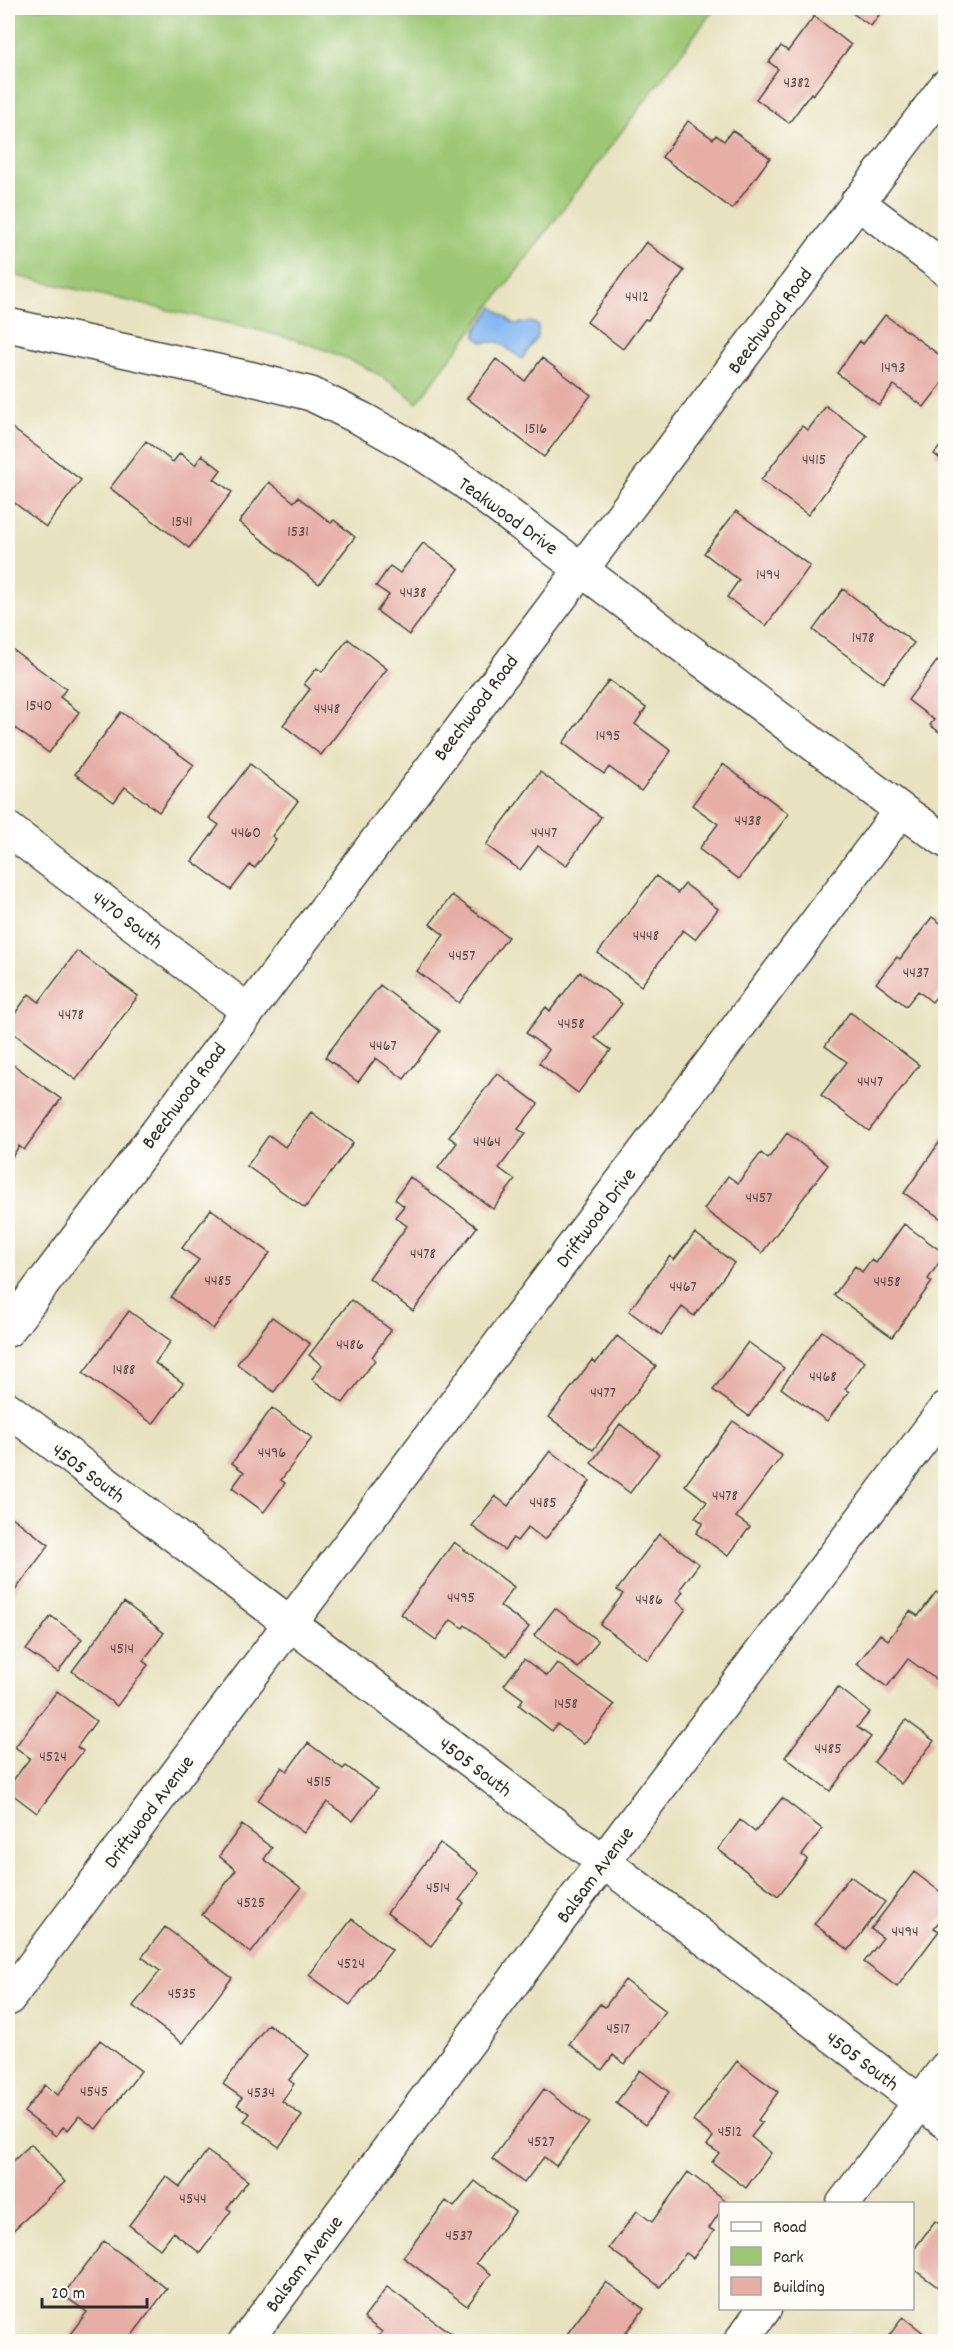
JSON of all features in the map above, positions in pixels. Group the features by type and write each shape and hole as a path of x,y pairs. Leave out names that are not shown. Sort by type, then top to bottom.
{"street":[{"name":"Beechwood Road","path":"8,1330 945,86"},
{"path":"858,202 945,268"},
{"name":"Teakwood Drive","path":"8,325 249,378 311,394 362,419 414,448 465,482 945,841"},
{"name":"Driftwood Drive","path":"288,1624 901,810"},
{"name":"4470 South","path":"8,829 248,1010"},
{"name":"Balsam Avenue","path":"245,2342 945,1408"},
{"name":"4505 South","path":"8,1410 945,2122"},
{"name":"Driftwood Avenue","path":"8,1999 288,1624"},
{"path":"845,2202 945,2068"},
{"path":"740,2342 764,2310"}],"green space":[{"path":"8,8 715,8 417,403 393,384 366,368 306,343 242,326 8,274"}],"water":[{"path":"493,307 514,324 531,322 538,325 538,336 522,359 499,342 482,342 476,337 476,330"}],"building":[{"path":"845,8 884,8 871,26"},
{"path":"814,16 851,45 789,123 756,99 778,69 769,62 781,46 788,51"},
{"path":"688,121 713,139 716,135 724,141 732,130 770,158 732,209 662,157"},
{"path":"646,242 684,271 648,320 645,319 623,349 587,322"},
{"path":"885,315 946,360 946,378 924,407 894,385 879,405 837,373 860,341 863,344"},
{"path":"542,358 591,395 544,457 467,398 496,359 525,381"},
{"path":"826,406 867,436 808,515 761,480 802,426 808,430"},
{"path":"8,425 81,480 46,527 8,498"},
{"path":"946,439 946,463 934,454"},
{"path":"146,441 173,462 180,453 195,465 202,455 221,470 214,479 232,492 189,548 110,488"},
{"path":"269,482 294,502 298,497 331,523 334,520 355,537 319,584 239,522"},
{"path":"736,511 810,566 766,626 727,597 739,580 704,553"},
{"path":"423,543 459,569 409,635 377,611 389,595 376,586 390,566 400,573"},
{"path":"843,589 914,643 883,683 813,630"},
{"path":"348,639 387,669 321,755 283,725 310,689 304,684 317,668 322,672"},
{"path":"8,646 66,689 60,697 79,712 49,753 8,723"},
{"path":"937,661 946,668 946,737 930,725 934,720 908,700"},
{"path":"609,680 646,708 635,724 671,751 641,791 609,767 604,774 563,743"},
{"path":"121,712 194,765 159,812 125,787 114,802 75,774"},
{"path":"250,764 298,801 272,836 276,839 255,868 250,865 231,890 192,861 219,825 209,818"},
{"path":"723,764 789,814 739,879 699,849 718,824 692,805"},
{"path":"540,772 601,817 566,866 538,846 520,870 486,845"},
{"path":"656,876 678,893 685,884 718,909 695,939 683,930 641,986 598,953"},
{"path":"452,895 508,937 459,1003 417,971 444,935 430,924"},
{"path":"932,917 946,927 946,985 932,1002 918,991 906,1006 876,983 897,957 900,959"},
{"path":"77,951 138,996 76,1080 8,1029 8,1023 29,994 39,1002"},
{"path":"580,972 622,1004 595,1038 611,1050 578,1093 539,1063 549,1050 526,1033 546,1007 550,1011"},
{"path":"380,985 440,1031 404,1079 376,1058 358,1082 325,1057"},
{"path":"850,1012 919,1065 869,1131 821,1095 847,1062 825,1046"},
{"path":"8,1061 61,1099 24,1150 19,1146 8,1163"},
{"path":"497,1073 538,1104 518,1129 525,1134 499,1168 515,1180 493,1209 438,1168 457,1143 449,1137"},
{"path":"311,1112 353,1143 305,1208 247,1166 269,1135 285,1147"},
{"path":"787,1133 828,1165 762,1253 704,1209 728,1176 738,1183 761,1153 768,1159"},
{"path":"946,1133 946,1222 904,1193"},
{"path":"410,1177 477,1227 413,1311 369,1278 407,1226 395,1217 404,1206 395,1199"},
{"path":"211,1209 270,1253 213,1329 171,1297 199,1260 182,1248"},
{"path":"904,1224 945,1254 928,1279 932,1282 892,1337 834,1295 855,1266 862,1272 871,1260 876,1263"},
{"path":"695,1233 734,1263 694,1316 682,1307 661,1335 629,1311 670,1256 674,1260"},
{"path":"351,1300 391,1330 372,1357 375,1360 343,1403 312,1379 322,1365 309,1355"},
{"path":"129,1311 171,1341 155,1363 183,1383 153,1424 83,1373"},
{"path":"272,1317 310,1344 274,1392 237,1364"},
{"path":"822,1331 865,1362 845,1389 849,1392 827,1421 781,1388"},
{"path":"617,1336 656,1366 593,1450 549,1417 592,1360 596,1363"},
{"path":"748,1342 784,1368 749,1416 713,1390"},
{"path":"272,1408 312,1438 281,1480 285,1483 264,1512 232,1488 244,1472 232,1463"},
{"path":"733,1421 782,1456 736,1517 750,1527 728,1556 696,1533 703,1523 695,1517 707,1502 685,1485"},
{"path":"620,1424 659,1454 630,1493 591,1463"},
{"path":"550,1451 590,1481 545,1540 528,1527 517,1541 513,1538 504,1550 472,1526 495,1496 508,1506"},
{"path":"8,1514 49,1545 8,1600"},
{"path":"659,1534 699,1564 680,1589 683,1592 676,1601 686,1609 648,1660 600,1624 623,1594 617,1590"},
{"path":"454,1542 514,1587 500,1606 529,1627 507,1656 465,1625 463,1628 451,1620 436,1640 401,1614"},
{"path":"936,1592 946,1599 946,1671 938,1681 908,1659 887,1687 857,1664 880,1634 888,1640 910,1611 918,1616"},
{"path":"124,1602 164,1633 143,1661 148,1665 117,1706 72,1671"},
{"path":"555,1608 598,1641 578,1668 534,1635"},
{"path":"51,1616 82,1639 58,1672 26,1650"},
{"path":"524,1659 547,1676 557,1663 614,1705 584,1744 557,1724 552,1731 519,1705 523,1699 504,1685"},
{"path":"838,1687 870,1712 857,1727 871,1737 830,1791 785,1757"},
{"path":"57,1691 96,1721 77,1747 83,1751 37,1813 8,1791 8,1787 30,1758 15,1747"},
{"path":"906,1720 934,1741 901,1784 874,1762"},
{"path":"308,1743 343,1769 346,1766 377,1789 353,1821 327,1802 304,1833 258,1800 282,1767 287,1771"},
{"path":"782,1798 822,1829 802,1855 807,1859 778,1896 718,1849 740,1820 755,1832"},
{"path":"242,1825 272,1848 264,1859 301,1888 251,1953 202,1915 236,1870 219,1856"},
{"path":"440,1843 479,1873 459,1900 464,1903 431,1946 387,1913"},
{"path":"914,1872 946,1896 946,1913 934,1928 939,1931 897,1987 864,1962 883,1938 871,1929"},
{"path":"850,1876 885,1902 849,1950 814,1924"},
{"path":"352,1919 392,1950 350,2005 309,1975"},
{"path":"165,1927 232,1978 182,2043 133,2006 160,1971 142,1957"},
{"path":"625,1980 666,2011 625,2064 613,2055 602,2070 569,2044 600,2004 605,2007"},
{"path":"268,2024 309,2055 289,2080 294,2084 282,2101 302,2116 279,2147 244,2121 250,2114 237,2105 242,2098 223,2084"},
{"path":"100,2040 141,2071 96,2129 79,2116 68,2130 63,2127 56,2136 24,2112 45,2085 58,2095"},
{"path":"737,2061 778,2092 758,2120 762,2123 751,2137 771,2153 746,2188 712,2162 719,2153 707,2145 713,2137 693,2121"},
{"path":"640,2070 669,2092 645,2125 616,2103"},
{"path":"544,2089 589,2123 556,2166 544,2157 524,2183 492,2159"},
{"path":"31,2144 65,2182 8,2235 8,2166"},
{"path":"207,2151 248,2181 227,2208 231,2211 200,2253 173,2232 160,2249 129,2225 166,2176 180,2187"},
{"path":"688,2172 728,2202 719,2202 719,2213 709,2228 714,2231 693,2258 686,2253 660,2287 609,2248 637,2211 652,2222"},
{"path":"475,2181 515,2212 476,2263 491,2274 467,2306 403,2257 446,2201 454,2207"},
{"path":"935,2221 946,2229 946,2293 914,2269 914,2249"},
{"path":"104,2241 167,2289 127,2342 64,2342 87,2312 63,2295"},
{"path":"606,2282 644,2309 623,2336 630,2342 561,2342"},
{"path":"387,2287 456,2337 452,2342 375,2342 382,2332 364,2318"},
{"path":"903,2317 935,2342 884,2342"}]}
